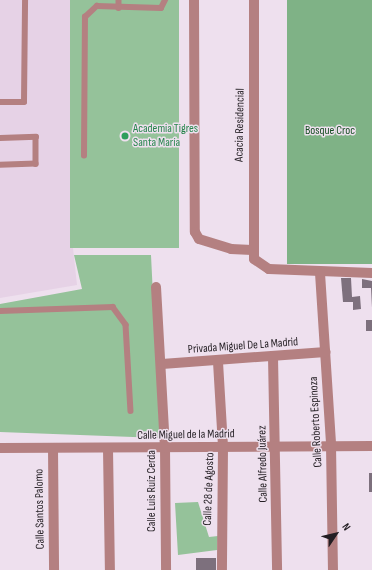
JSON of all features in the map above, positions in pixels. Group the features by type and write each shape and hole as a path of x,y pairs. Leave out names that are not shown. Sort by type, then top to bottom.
{"street":[{"path":"194,0 195,232 200,239 232,249 252,250 254,259 263,268 320,273 372,273"},
{"name":"Acacia Residencial","path":"252,250 254,0"},
{"name":"Calle Roberto Espinoza","path":"320,273 331,445 333,570"},
{"name":"Calle Luis Ruíz Cerda","path":"156,287 162,364 165,447 166,570"},
{"name":"Privada Miguel De La Madrid","path":"162,364 218,362 326,352"},
{"name":"Calle Alfredo Juárez","path":"273,357 276,448 277,570"},
{"name":"Calle 28 de Agosto","path":"218,362 224,447 222,570"},
{"name":"Calle Miguel de la Madrid","path":"0,448 108,449 165,447 276,448 331,445 372,446"},
{"name":"Calle Santos Palomo","path":"53,448 54,570"},
{"path":"108,449 110,570"}],"lane":[{"path":"0,102 24,102 25,0"},
{"path":"119,0 119,8"},
{"path":"84,156 85,17 97,6 119,8 161,8 165,0"},
{"path":"0,138 36,137 36,164 0,165"},
{"path":"0,311 113,307 126,325 131,411"}],"shaded area":[{"path":"0,0 70,0 73,248 77,285 0,298"}],"green space":[{"name":"Academia Tigres Santa María","path":"70,0 179,0 179,248 70,248"},
{"name":"Bosque Croc","path":"287,0 372,0 372,264 287,264"},
{"path":"74,255 151,255 160,438 0,432 0,304 82,289"},
{"path":"198,502 209,537 218,536 217,550 178,555 175,503"}],"building":[{"path":"341,278 351,278 352,297 360,296 361,309 353,310 353,302 343,302"},
{"path":"362,279 372,281 372,308 371,288 362,288"},
{"path":"366,320 372,320 372,331 366,331"},
{"path":"369,473 372,473 372,492 369,492"},
{"path":"196,558 216,558 216,570 196,570"}],"place":[{"name":"Academia Tigres Santa María","path":"125,136"}]}
